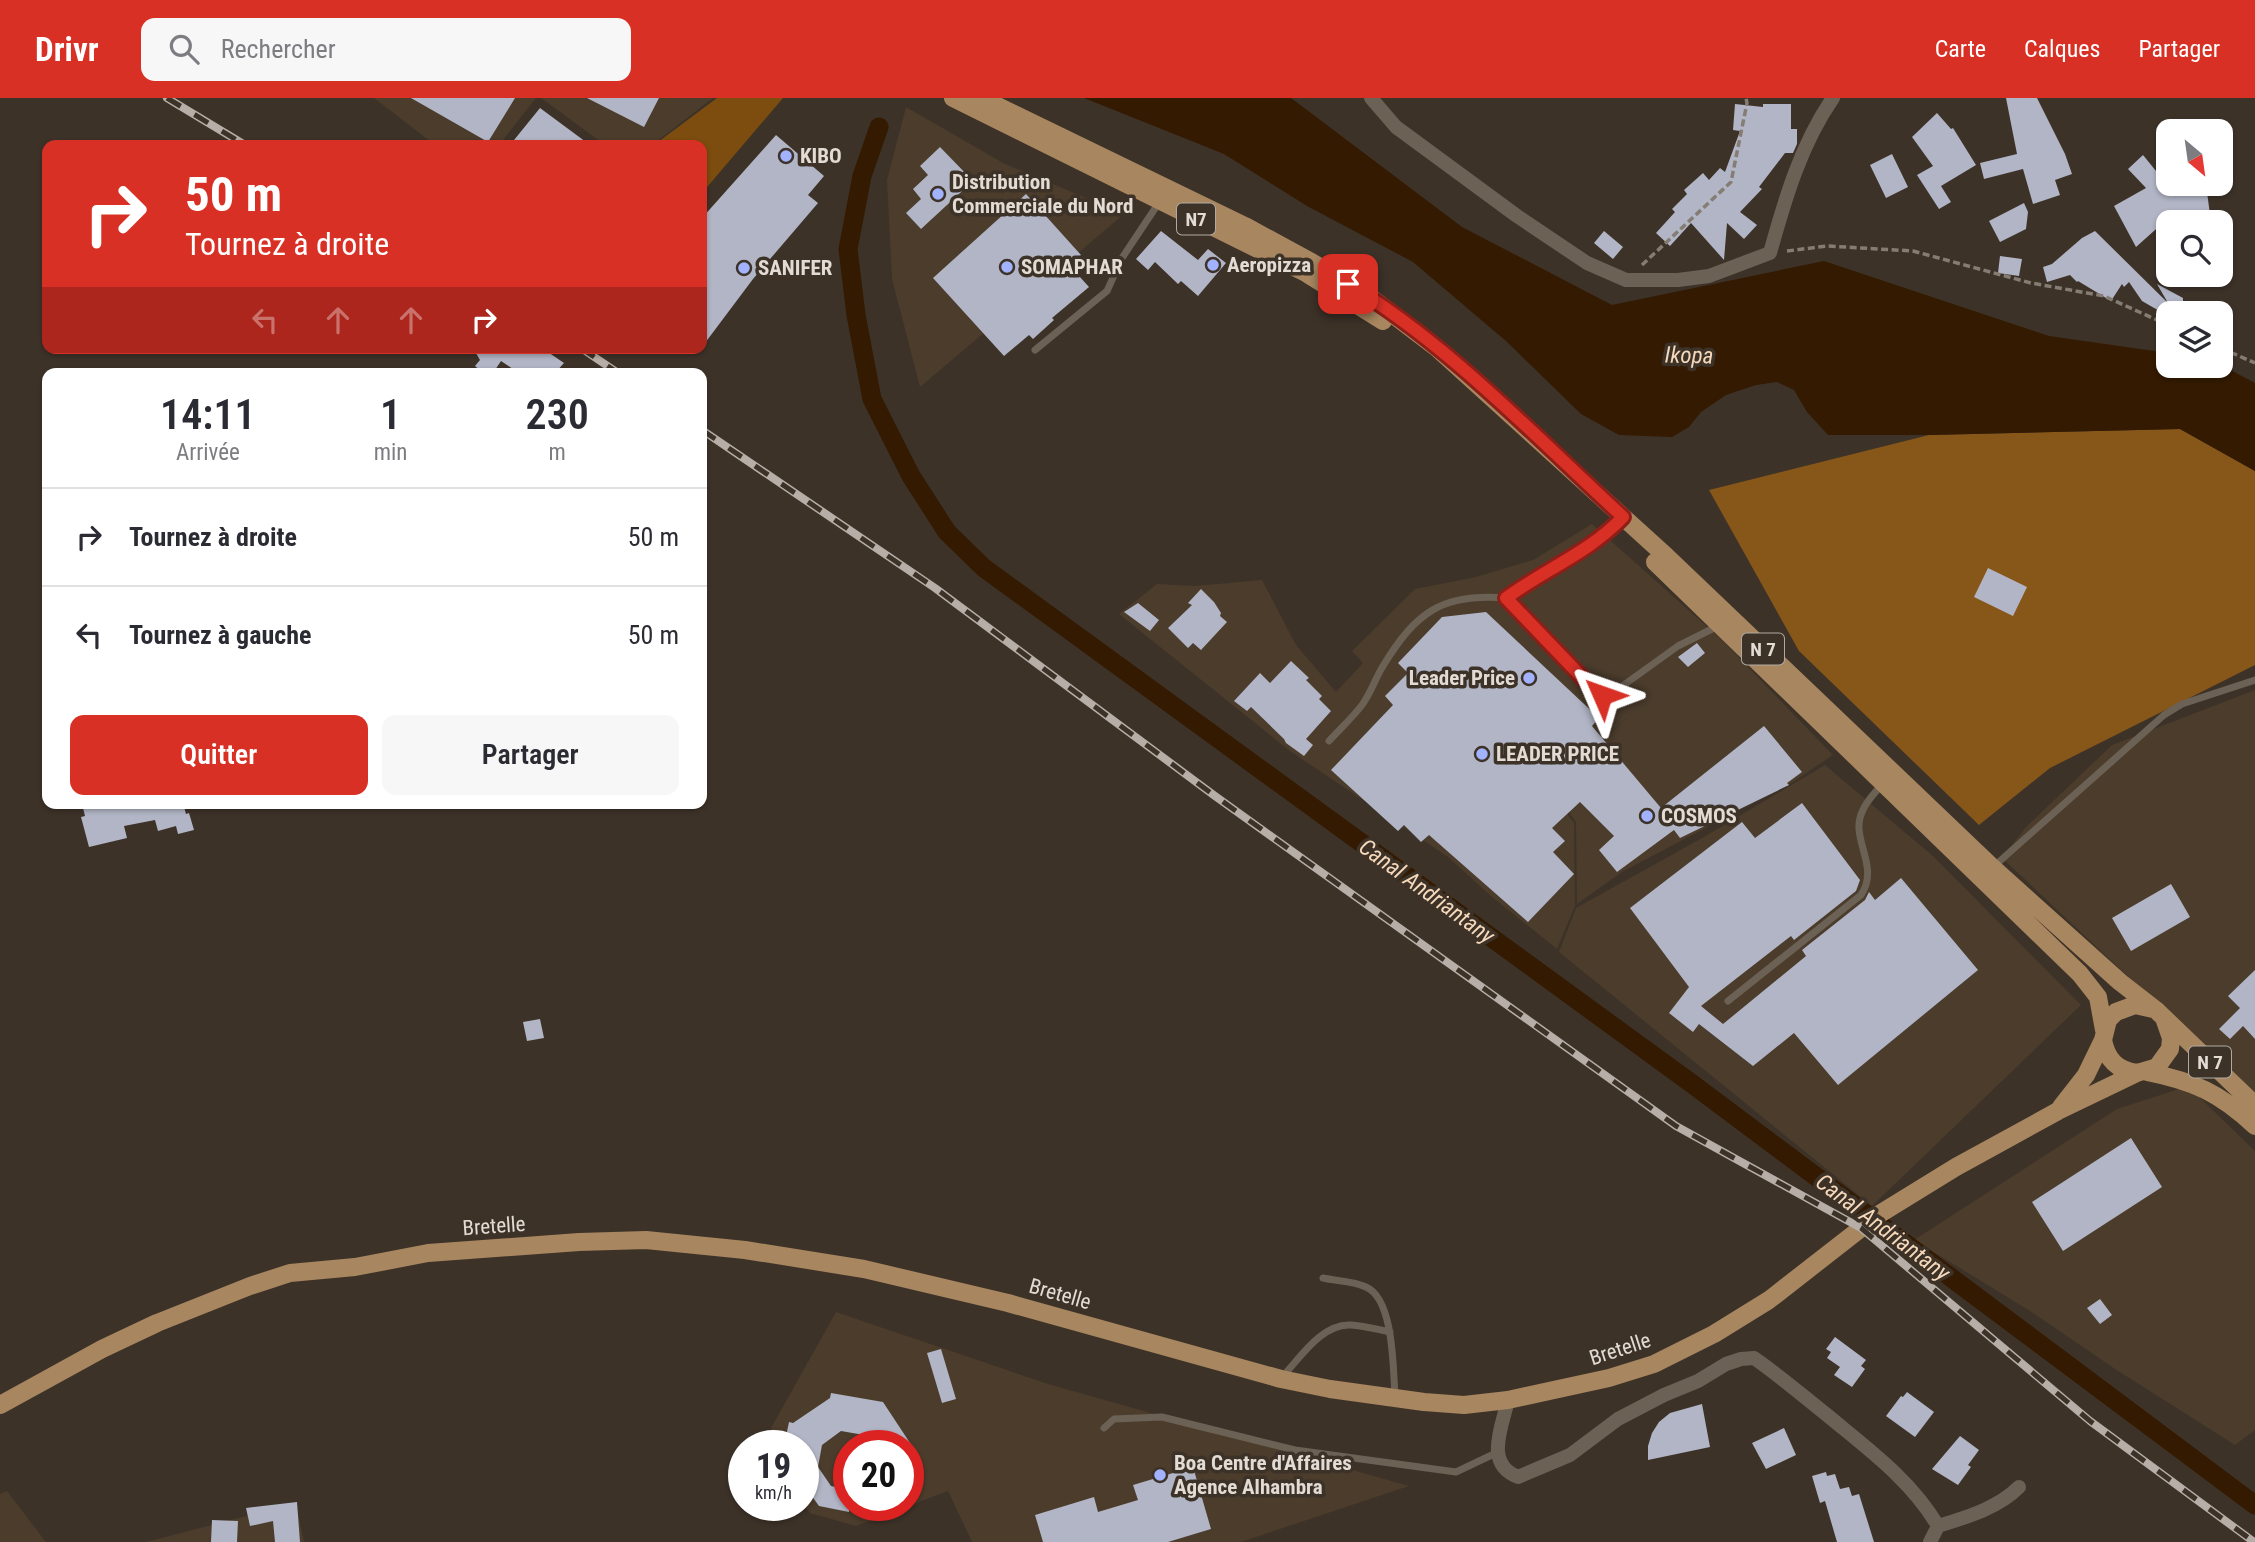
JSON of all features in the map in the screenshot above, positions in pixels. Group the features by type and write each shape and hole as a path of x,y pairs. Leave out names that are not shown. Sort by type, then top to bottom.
{"main road":[{"name":"N7","path":"953,98 1164,194 1245,226 1366,294"},
{"name":"N7","path":"981,98 1164,194 1316,279 1357,303 1430,356"},
{"name":"N 7","path":"1366,294 1470,377 1988,873 2080,974 2098,998 2103,1035"},
{"name":"N 7","path":"1430,356 1619,522"},
{"name":"N 7","path":"1988,873 2160,1014 2255,1105"},
{"path":"2058,1111 2086,1074 2103,1035 2116,1012 2125,1007 2135,1004 2160,1014 2171,1038 2170,1049 2157,1067 2142,1072 2117,1067 2110,1060 2103,1035"},
{"name":"N 7","path":"2142,1072 2184,1080 2207,1089 2233,1105 2255,1126"},
{"name":"Bretelle","path":"0,1405 102,1349 158,1323 290,1273 355,1267 428,1253 646,1240 745,1250 864,1269 1008,1303 1281,1379 1396,1400 1464,1405 1508,1400 1609,1378 1654,1364 1689,1348 1769,1300 1878,1215 1908,1196 2058,1111 2142,1072"}],"street":[{"path":"1371,98 1396,127 1517,216 1587,263 1626,280 1678,280 1709,276 1770,253 1787,191 1818,119 1833,98"},
{"path":"1508,1400 1496,1453 1508,1473 1518,1477 1570,1455 1618,1419 1664,1395 1698,1381 1726,1364 1754,1358 1908,1484 1926,1505 1938,1526"},
{"path":"1930,1542 1938,1526 1965,1518 2008,1499 2019,1487"}],"lane":[{"path":"1035,350 1107,291 1122,258 1164,194"},
{"path":"1329,741 1362,705 1401,640 1425,615 1441,604 1464,598 1506,598 1562,564 1619,522"},
{"path":"1506,598 1597,693 1602,695 1614,692 1678,646 1725,622"},
{"path":"1988,873 2164,715 2182,704 2255,680"},
{"path":"1728,1001 1861,895 1870,878 1861,838 1861,811 1888,777"},
{"path":"1323,1278 1366,1287 1376,1294 1390,1332 1396,1400"},
{"path":"1281,1379 1322,1335 1336,1326 1349,1324 1390,1332"},
{"path":"1104,1428 1114,1419 1162,1417 1295,1450 1456,1472 1496,1453"}],"path":[{"path":"1626,280 1731,183 1746,98"},
{"path":"1770,253 1827,246 1913,251 2031,283 2104,296 2156,320"},
{"path":"2233,353 2255,363"}],"shaded area":[{"path":"374,98 536,98 503,140 429,140"},
{"path":"541,98 713,98 658,140 598,140"},
{"path":"717,98 783,98 707,187 707,140 661,140"},
{"path":"906,107 1005,164 1124,214 920,387 892,279 887,180"},
{"path":"2180,429 2255,471 2255,665 2050,768 1979,825 1799,651 1709,490 1929,435"},
{"path":"1592,524 1721,639 1833,755 1793,782 1622,872 1577,904 1576,822 1550,786 1632,714 1547,786 1574,823 1575,906 1557,949 1492,897 1448,857 1290,751 1119,614 1157,584 1195,586 1262,580 1296,645 1336,692 1363,663 1352,651 1415,589 1476,577 1533,560"},
{"path":"2255,690 2255,1096 2002,858 2026,827 2112,745"},
{"path":"1825,765 1933,856 2081,1005 1872,1206 1559,952 1576,908"},
{"path":"2188,1086 2255,1151 2255,1430 2235,1445 2030,1311 1914,1240 2117,1109"},
{"path":"836,1312 1048,1384 1409,1486 1241,1542 972,1542 948,1491 924,1500 924,1430 833,1430 833,1520 819,1516 819,1430 771,1430"},
{"path":"7,1491 46,1542 0,1542 0,1494"},
{"path":"296,1503 304,1542 146,1542"},
{"path":"838,1521 869,1521 856,1526"}],"water":[{"name":"Ikopa","path":"1084,98 1291,98 1462,227 1612,305 1824,261 2049,336 2156,351 2156,378 2233,378 2233,371 2255,383 2255,471 2180,429 1828,435 1807,412 1794,390 1777,382 1756,385 1726,395 1701,412 1689,427 1672,437 1619,435 1581,414 1506,341 1413,262 1307,206 1224,154"}],"building":[{"path":"411,98 515,98 489,140 484,140"},
{"path":"587,98 659,98 644,127"},
{"path":"2006,98 2037,98 2072,174 2055,180 2060,195 2033,204 2023,169 1984,179 1980,163 2017,154"},
{"path":"1735,104 1763,107 1763,104 1791,104 1791,129 1797,129 1797,144 1793,153 1785,153 1759,187 1762,189 1740,212 1757,225 1744,239 1727,223 1724,260 1691,223 1670,246 1656,233 1675,212 1672,209 1687,194 1684,190 1703,173 1709,180 1720,168 1725,172 1740,131 1733,130"},
{"path":"540,108 583,140 514,140"},
{"path":"1937,113 1953,128 1976,165 1941,186 1951,202 1939,209 1917,175 1933,166 1912,137"},
{"path":"776,135 824,176 808,195 818,203 753,279 707,340 707,212"},
{"name":"Distribution Commerciale du Nord","path":"940,147 973,181 921,229 906,213 921,199 913,189 928,175 920,166"},
{"path":"1892,154 1908,187 1886,198 1870,165"},
{"path":"2143,155 2156,171 2156,196 2208,196 2209,210 2156,210 2156,229 2136,247 2114,206 2146,188 2128,169"},
{"name":"SOMAPHAR","path":"1026,194 1081,255 1070,266 1089,287 1052,318 1054,320 1033,339 1029,335 1004,356 933,278"},
{"path":"2024,203 2028,212 2026,229 2000,242 1989,221"},
{"path":"1161,231 1198,260 1208,249 1226,263 1198,296 1181,281 1178,284 1155,262 1148,270 1136,259"},
{"path":"1604,231 1623,247 1613,259 1594,243"},
{"path":"2095,231 2166,301 2156,301 2156,309 2142,301 2129,282 2124,287 2122,284 2111,301 2077,282 2070,275 2047,282 2043,267 2052,264 2082,238"},
{"path":"2000,256 2022,259 2019,276 1998,273"},
{"path":"2159,287 2163,287 2183,298 2183,301 2167,301"},
{"path":"476,354 551,354 564,363 560,368 512,368 501,361 496,368 477,368 475,366 480,360"},
{"path":"1988,568 2027,587 2013,616 1974,597"},
{"path":"1201,589 1214,602 1221,613 1220,616 1227,622 1201,650 1193,643 1188,648 1168,628 1192,605 1188,603"},
{"path":"1138,603 1159,620 1150,631 1124,612"},
{"name":"LEADER PRICE","path":"1486,612 1599,718 1592,726 1661,808 1764,726 1802,772 1787,783 1789,785 1680,838 1674,830 1617,872 1599,850 1614,836 1580,802 1552,828 1565,841 1553,852 1574,874 1528,922 1429,835 1421,842 1404,825 1398,831 1331,770 1393,705 1385,696 1408,673 1398,663 1442,617"},
{"path":"1697,643 1705,653 1688,667 1678,657"},
{"path":"1291,661 1309,678 1306,680 1322,696 1319,699 1331,711 1306,739 1313,745 1304,756 1286,743 1251,707 1247,711 1234,701 1260,673 1270,683"},
{"path":"1802,803 1860,880 1856,891 1794,940 1791,936 1701,1006 1723,1024 1806,956 1802,950 1865,900 1869,892 1875,900 1901,878 1978,970 1838,1085 1794,1033 1753,1066 1699,1024 1693,1032 1669,1013 1689,987 1630,908 1742,822 1755,838"},
{"path":"83,809 185,809 186,814 189,813 194,830 178,834 176,826 158,831 155,820 124,826 127,838 89,847 81,817 85,816"},
{"path":"2171,884 2190,917 2131,951 2112,918"},
{"path":"2255,970 2255,1039 2243,1026 2230,1039 2219,1029 2240,1008 2228,996"},
{"path":"540,1019 544,1038 527,1041 523,1022"},
{"path":"2131,1138 2162,1187 2063,1251 2032,1202"},
{"path":"2100,1299 2112,1315 2100,1324 2087,1308"},
{"path":"1835,1337 1866,1360 1861,1366 1865,1369 1852,1387 1834,1375 1840,1367 1827,1358 1831,1352 1826,1349"},
{"path":"941,1349 956,1399 942,1403 927,1353"},
{"path":"1907,1392 1934,1412 1915,1437 1886,1416"},
{"path":"831,1393 883,1402 901,1430 833,1430 833,1437 822,1445 819,1462 819,1430 787,1430 789,1422 793,1423 830,1398"},
{"path":"1702,1404 1710,1447 1648,1460 1648,1446 1659,1422 1670,1413"},
{"path":"1784,1428 1796,1455 1766,1469 1752,1443"},
{"path":"1960,1436 1979,1450 1958,1485 1932,1469"},
{"path":"1193,1467 1211,1529 1168,1542 1043,1542 1035,1515 1094,1497 1098,1512 1138,1500 1133,1485"},
{"path":"819,1468 833,1486 833,1509 819,1506"},
{"path":"1826,1472 1827,1476 1835,1474 1840,1489 1849,1487 1852,1496 1859,1494 1874,1542 1837,1542 1825,1501 1820,1503 1812,1476"},
{"path":"297,1502 300,1542 275,1542 273,1521 250,1526 246,1508"},
{"path":"212,1520 238,1521 237,1542 211,1542"}],"waterway":[{"name":"Canal Andriantany","path":"879,127 862,176 848,249 856,315 872,399 911,476 947,532 984,568 1691,1083 2255,1505"}],"railway":[{"path":"167,98 237,140"},
{"path":"590,354 611,368"},
{"path":"707,433 935,588 1215,796 1676,1126 1861,1228 2090,1421 2254,1542"}],"place":[{"name":"KIBO","path":"786,156"},
{"name":"Distribution Commerciale du Nord","path":"938,194"},
{"name":"Aeropizza","path":"1213,265"},
{"name":"SOMAPHAR","path":"1007,267"},
{"name":"SANIFER","path":"744,268"},
{"name":"Leader Price","path":"1529,678"},
{"name":"LEADER PRICE","path":"1482,754"},
{"name":"COSMOS","path":"1647,816"},
{"name":"Boa Centre d'Affaires Agence Alhambra","path":"1160,1475"}],"route":[{"path":"1348,284 1366,294 1437,348 1623,517 1615,526 1562,564 1506,598 1597,693 1602,695"}]}
